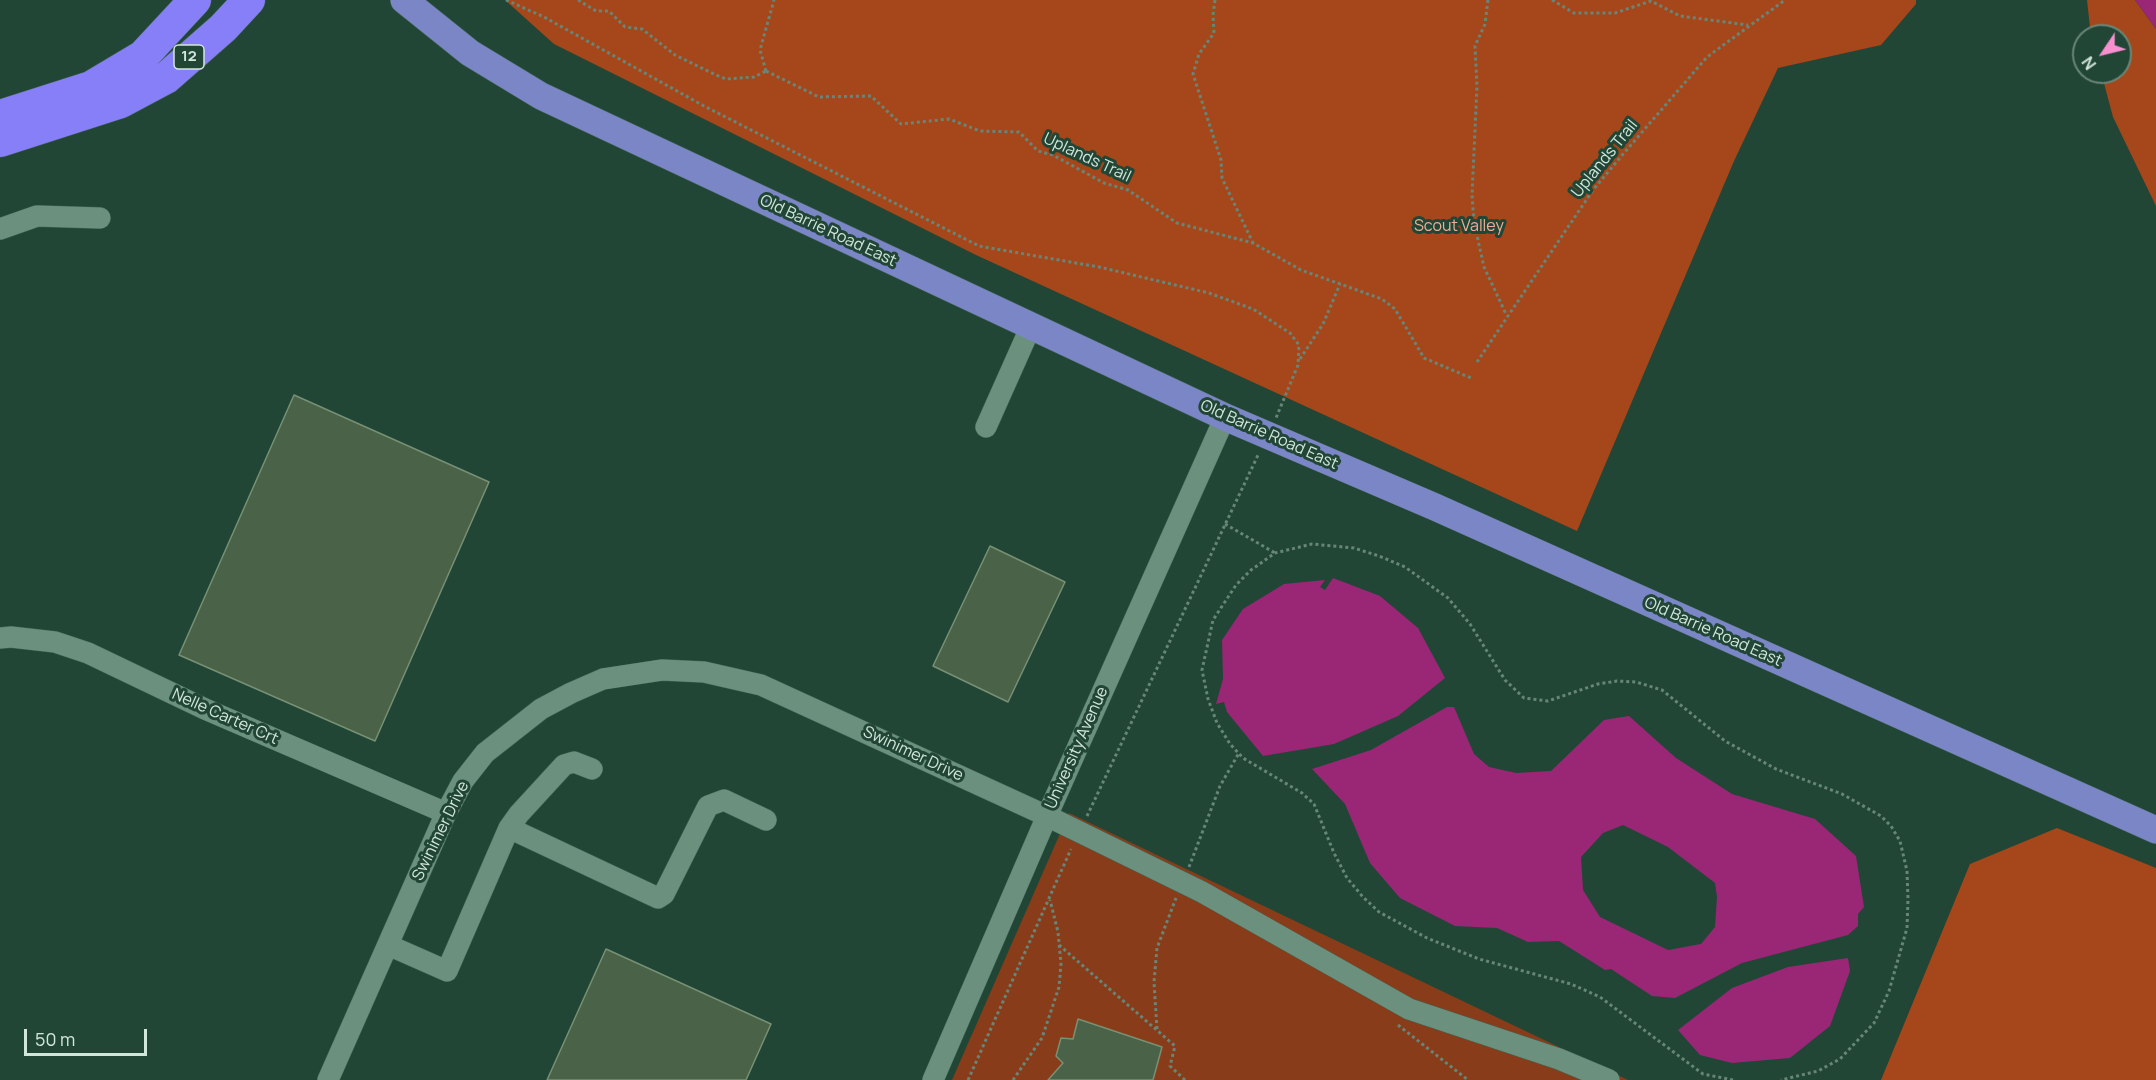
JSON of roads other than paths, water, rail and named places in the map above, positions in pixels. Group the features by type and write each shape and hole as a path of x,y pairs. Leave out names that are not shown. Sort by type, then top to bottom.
{"highway":[{"path":"0,116 91,87 143,56 195,0"},
{"name":"12","path":"0,141 121,102 165,78 249,0"}],"main road":[{"name":"Old Barrie Road East","path":"404,0 470,53 541,96 1225,417 1435,507 2156,830"}],"street":[{"path":"0,229 37,216 100,218"},
{"path":"986,427 1031,326"},
{"name":"University Avenue","path":"933,1080 1047,816 1225,417"},
{"name":"Nelle Carter Crt","path":"0,638 55,642 88,653 205,709 446,813"},
{"name":"Swinimer Drive","path":"328,1080 446,813 463,781 485,753 541,709 603,679 662,670 704,672 761,685 1047,816 1202,892 1409,1009 1560,1059 1609,1080"},
{"path":"388,945 447,971 509,828 519,814 564,765 574,762 592,769"},
{"path":"509,828 658,898 664,894 708,806 724,800 765,820"}],"park label":[{"name":"Scout Valley","path":"1459,227"}]}
